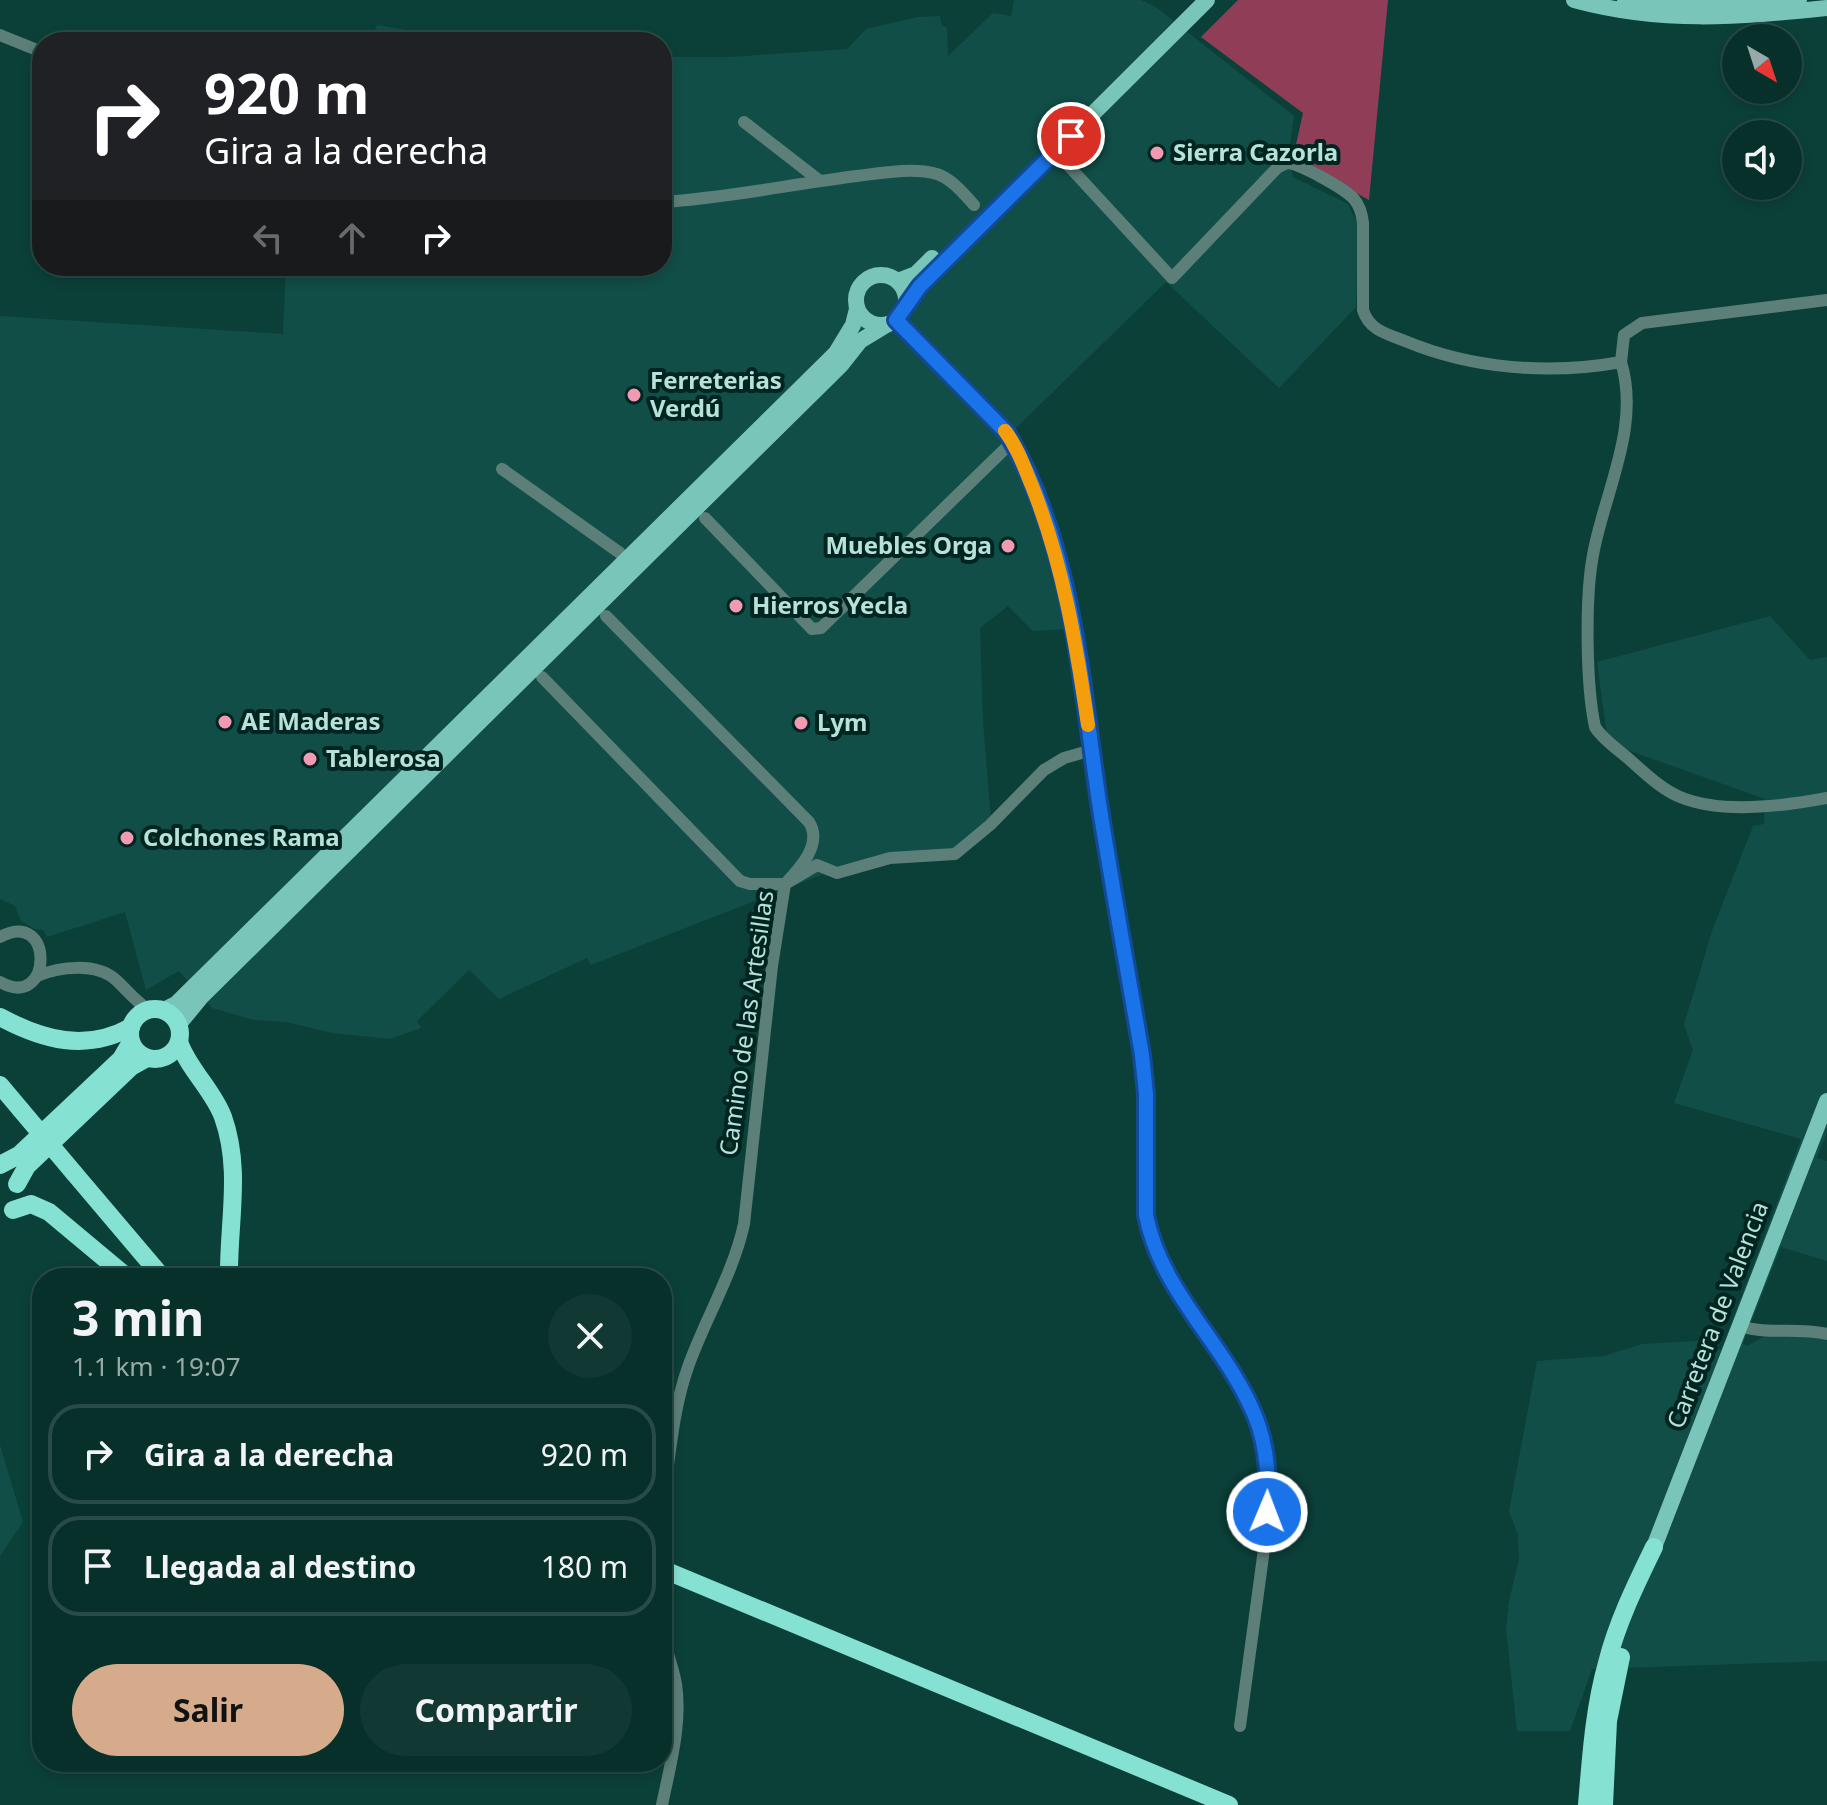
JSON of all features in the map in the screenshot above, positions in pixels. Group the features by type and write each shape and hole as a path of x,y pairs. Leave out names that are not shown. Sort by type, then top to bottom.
{"highway":[{"path":"0,1017 51,1039 80,1042 99,1041 142,1022 179,1033"},
{"path":"142,1022 135,1049 147,1058"},
{"path":"6,1215 18,1193 17,1184 0,1166 19,1155 121,1059 142,1022"},
{"path":"17,1184 27,1166 131,1067 147,1058 170,1055 179,1033"},
{"path":"179,1033 193,1070 222,1112 232,1142 234,1184 230,1268"},
{"path":"0,1085 155,1268"},
{"path":"6,1215 31,1204 49,1212 116,1268"},
{"path":"1587,1805 1593,1737 1607,1661 1654,1547"},
{"path":"1604,1805 1608,1721 1623,1647 1647,1580 1654,1547"},
{"path":"672,1573 1229,1805"}],"main road":[{"path":"898,281 916,274 1197,0"},
{"path":"179,1033 191,1006 841,365 860,341 896,317 920,286 1207,0"},
{"path":"1574,0 1608,9 1677,18 1742,17 1827,8"},
{"path":"1625,0 1685,7 1799,0"},
{"path":"142,1022 176,1004 836,353 853,325 857,309 856,293 866,279 883,274 898,281 905,291 896,317 881,325 866,321 857,309"},
{"name":"Carretera de Valencia","path":"1654,1547 1827,1101"}],"street":[{"path":"0,35 32,48"},
{"path":"744,122 820,181"},
{"path":"1066,163 1172,278 1277,168 1293,163 1348,194 1358,206 1363,223 1363,310 1367,321 1378,330 1433,353 1481,363 1590,367 1621,362"},
{"path":"672,201 891,173 936,174 951,182 974,205"},
{"path":"1827,300 1642,323 1624,335 1621,362 1626,383 1625,424 1597,535 1589,590 1590,678 1595,727 1656,783 1693,802 1725,805 1780,805 1827,798"},
{"path":"896,317 1007,433 1046,519 1068,600 1143,1068 1148,1228 1167,1276 1248,1398 1267,1458 1267,1527 1240,1726"},
{"path":"705,518 812,629 821,628 1012,442"},
{"path":"502,469 620,553"},
{"path":"542,677 740,881 785,884 810,852 814,835 809,822 606,616"},
{"name":"Camino de las Artesillas","path":"672,1441 687,1370 736,1253 744,1224 772,966 785,884 817,865 837,873 890,858 955,854 990,825 1051,765 1092,750"},
{"path":"0,937 15,932 23,934 55,960 75,969"},
{"path":"37,976 42,961 39,946"},
{"path":"0,982 14,987 23,986 52,970 75,969 110,975 125,990 142,1022"},
{"path":"1740,1326 1750,1330 1802,1330 1827,1334"},
{"path":"672,1668 677,1698 672,1752"},
{"path":"662,1805 668,1772"}],"shaded area":[{"path":"1014,0 1141,0 1157,8 1294,116 1288,158 1293,177 1348,204 1358,225 1356,307 1279,388 1166,282 1014,430 1046,511 1055,565 1050,573 1063,593 1068,629 1033,631 1008,606 980,628 991,821 947,853 892,852 821,875 591,965 587,958 499,999 469,970 417,1021 421,1028 390,1039 332,1033 286,1022 254,1020 212,1008 179,971 146,990 125,912 47,937 43,930 21,921 15,906 0,899 0,316 283,334 286,276 672,276 672,57 730,57 847,49 866,29 918,17 940,16 942,25 947,28 948,56 993,13 1011,16"},
{"path":"1238,0 1388,0 1369,200 1293,158 1303,113 1201,37"},
{"path":"377,25 418,32 374,32"},
{"path":"1770,616 1810,660 1827,657 1827,1133 1817,1158 1827,1161 1827,1261 1781,1247 1743,1343 1747,1346 1775,1334 1827,1339 1827,1661 1592,1669 1570,1731 1517,1731 1506,1629 1519,1559 1518,1535 1509,1511 1537,1361 1604,1356 1642,1344 1697,1341 1721,1350 1801,1139 1674,1103 1693,1050 1684,1025 1712,931 1753,826 1764,824 1765,799 1608,743 1597,662"},
{"path":"0,1445 23,1522 0,1556"}],"slow traffic":[{"path":"1005,431 1020,455 1046,519 1068,600 1088,725"}],"place":[{"name":"Sierra Cazorla","path":"1157,153"},
{"name":"Ferreterias Verdú","path":"634,395"},
{"name":"Muebles Orga","path":"1008,546"},
{"name":"Hierros Yecla","path":"736,606"},
{"name":"AE Maderas","path":"225,722"},
{"name":"Lym","path":"801,723"},
{"name":"Tablerosa","path":"310,759"},
{"name":"Colchones Rama","path":"127,838"}],"route":[{"path":"1071,136 920,286 896,320 1007,433 1020,455 1046,519 1068,600 1100,812 1142,1055 1146,1094 1148,1228 1167,1276 1248,1398 1264,1442 1268,1470 1267,1512"}]}
